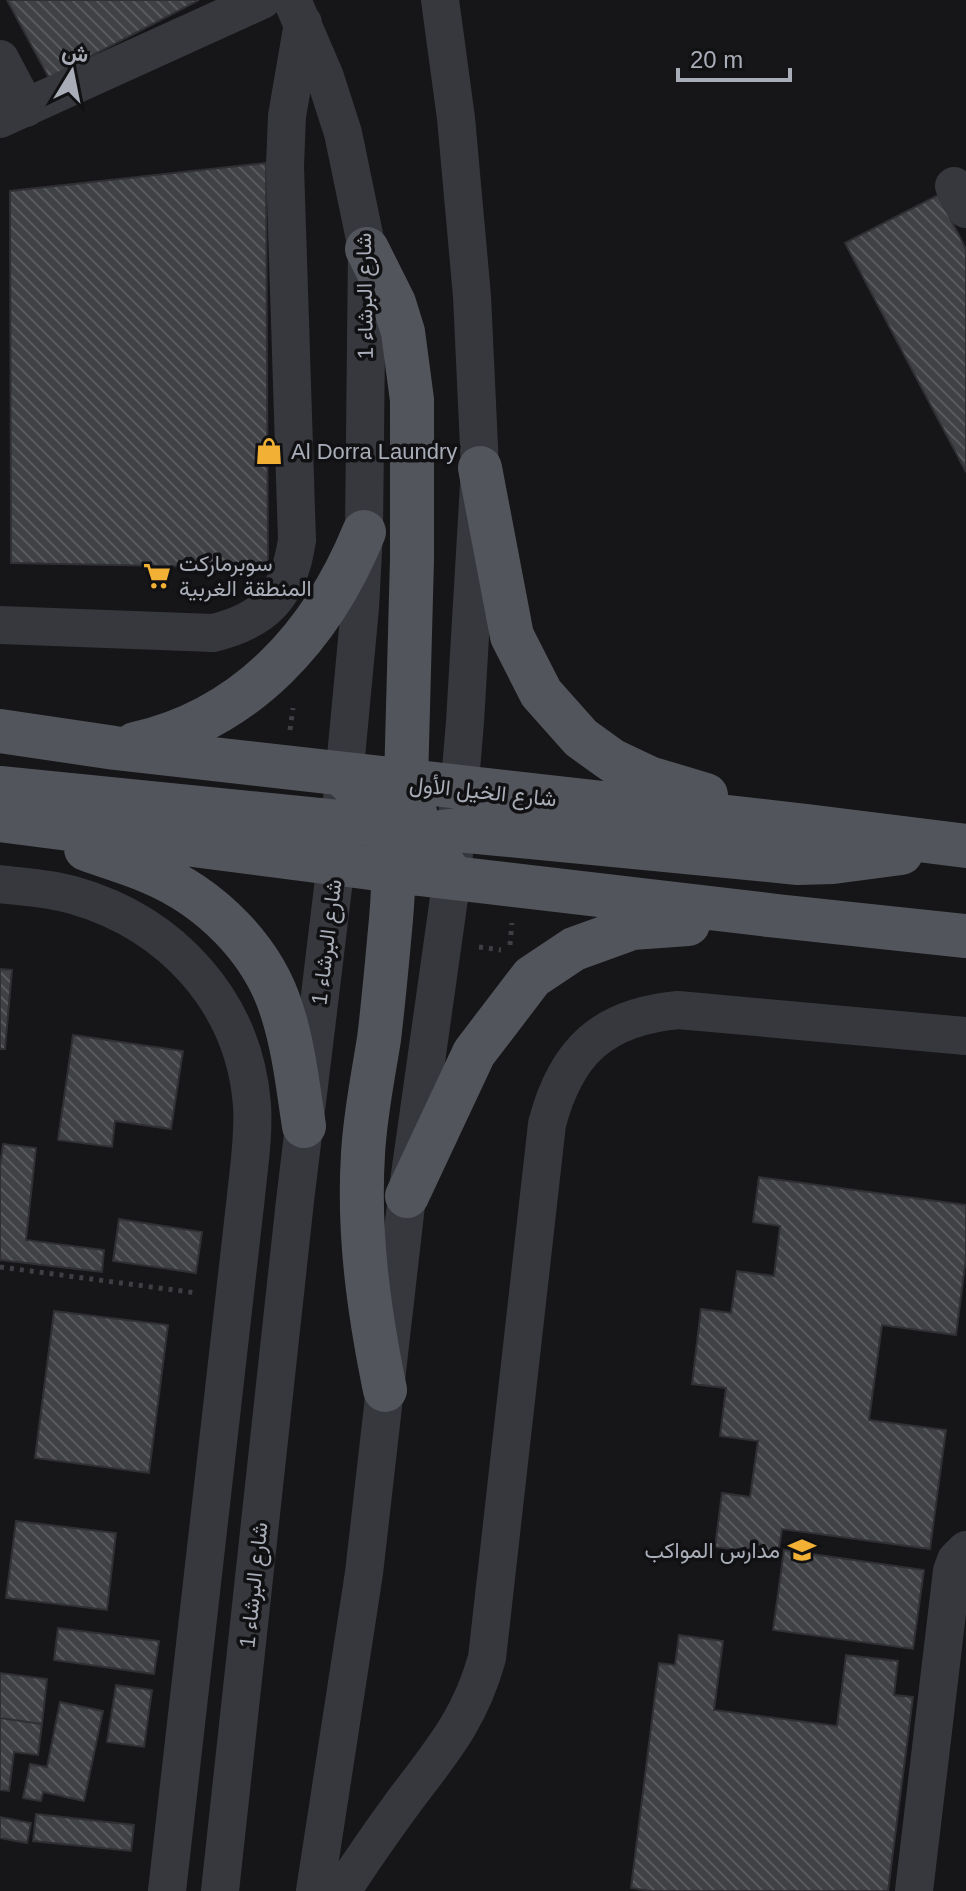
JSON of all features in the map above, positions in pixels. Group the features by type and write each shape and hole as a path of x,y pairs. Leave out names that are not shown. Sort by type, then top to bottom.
{"main road":[{"path":"367,249 394,303 409,366 412,400 412,559 400,827 379,1039 368,1097 362,1184 365,1273 385,1390"},
{"path":"480,468 512,636 530,675 554,710 581,738 613,761 649,778 807,826"},
{"path":"115,748 181,732 212,715 266,677 326,609 348,572 364,532"},
{"name":"شارع الخيل الأول","path":"0,731 342,775 452,877 966,936"},
{"path":"2,809 152,873 191,893 245,940 268,976 281,1008 290,1041 304,1126"},
{"name":"شارع الخيل الأول","path":"2,809 400,827 807,826 950,845"},
{"path":"400,827 798,863 867,859 950,845"},
{"path":"407,1196 474,1053 532,977 574,949 632,928 777,916"}],"street":[{"path":"0,59 13,114 262,0"},
{"name":"شارع البرشاء 1","path":"220,1891 304,1126 400,827 480,468 472,296 456,118 440,0"},
{"path":"0,625 213,633 240,626 263,612 281,592 293,568 297,540 285,166 297,11"},
{"name":"شارع البرشاء 1","path":"297,11 325,77 343,133 367,249 364,532 360,608 342,775 452,877 407,1196 364,1573 315,1891"},
{"path":"0,884 43,889 102,905 155,934 201,975 230,1023 247,1075 253,1130 167,1891"},
{"path":"342,1891 458,1730 480,1683 487,1658 547,1124 561,1081 573,1062 586,1045 607,1030 653,1012 678,1010 966,1036"},
{"path":"246,1196 295,1201"},
{"path":"914,1891 952,1571 956,1560 966,1550"}],"path":[{"path":"0,1267 236,1299"}],"building":[{"path":"7,0 199,0 49,78"},
{"path":"266,163 268,568 11,563 10,191"},
{"path":"938,195 966,249 966,472 845,243"},
{"path":"0,969 12,970 5,1049 0,1049"},
{"path":"73,1035 183,1051 171,1129 115,1121 112,1147 58,1140"},
{"path":"3,1144 36,1148 26,1240 104,1250 102,1272 0,1260 0,1167"},
{"path":"759,1177 966,1205 966,1258 956,1335 882,1325 869,1420 946,1430 930,1549 782,1529 778,1555 715,1547 722,1493 750,1497 758,1441 720,1436 726,1388 692,1384 701,1309 731,1313 737,1271 774,1276 780,1226 753,1222"},
{"path":"119,1219 202,1232 196,1273 113,1261"},
{"path":"54,1311 168,1325 149,1473 35,1458"},
{"path":"16,1521 116,1533 107,1610 6,1598"},
{"path":"784,1550 924,1570 913,1649 773,1630"},
{"path":"58,1628 159,1641 154,1674 54,1660"},
{"path":"679,1635 723,1641 714,1710 837,1726 846,1655 898,1661 894,1695 913,1697 888,1891 650,1891 631,1888 659,1663 675,1665"},
{"path":"0,1673 47,1679 42,1724 0,1718"},
{"path":"116,1685 152,1690 144,1747 107,1742"},
{"path":"60,1702 103,1711 84,1801 43,1792 41,1801 23,1798 30,1764 47,1767"},
{"path":"0,1718 42,1724 38,1755 14,1752 9,1791 0,1790"},
{"path":"36,1814 134,1825 131,1851 33,1841"},
{"path":"0,1817 31,1823 27,1843 0,1838"}],"place":[{"name":"Al Dorra Laundry","path":"269,451"},
{"name":"سوبرماركت المنطقة الغربية","path":"157,576"},
{"name":"مدارس المواكب","path":"802,1550"}]}
